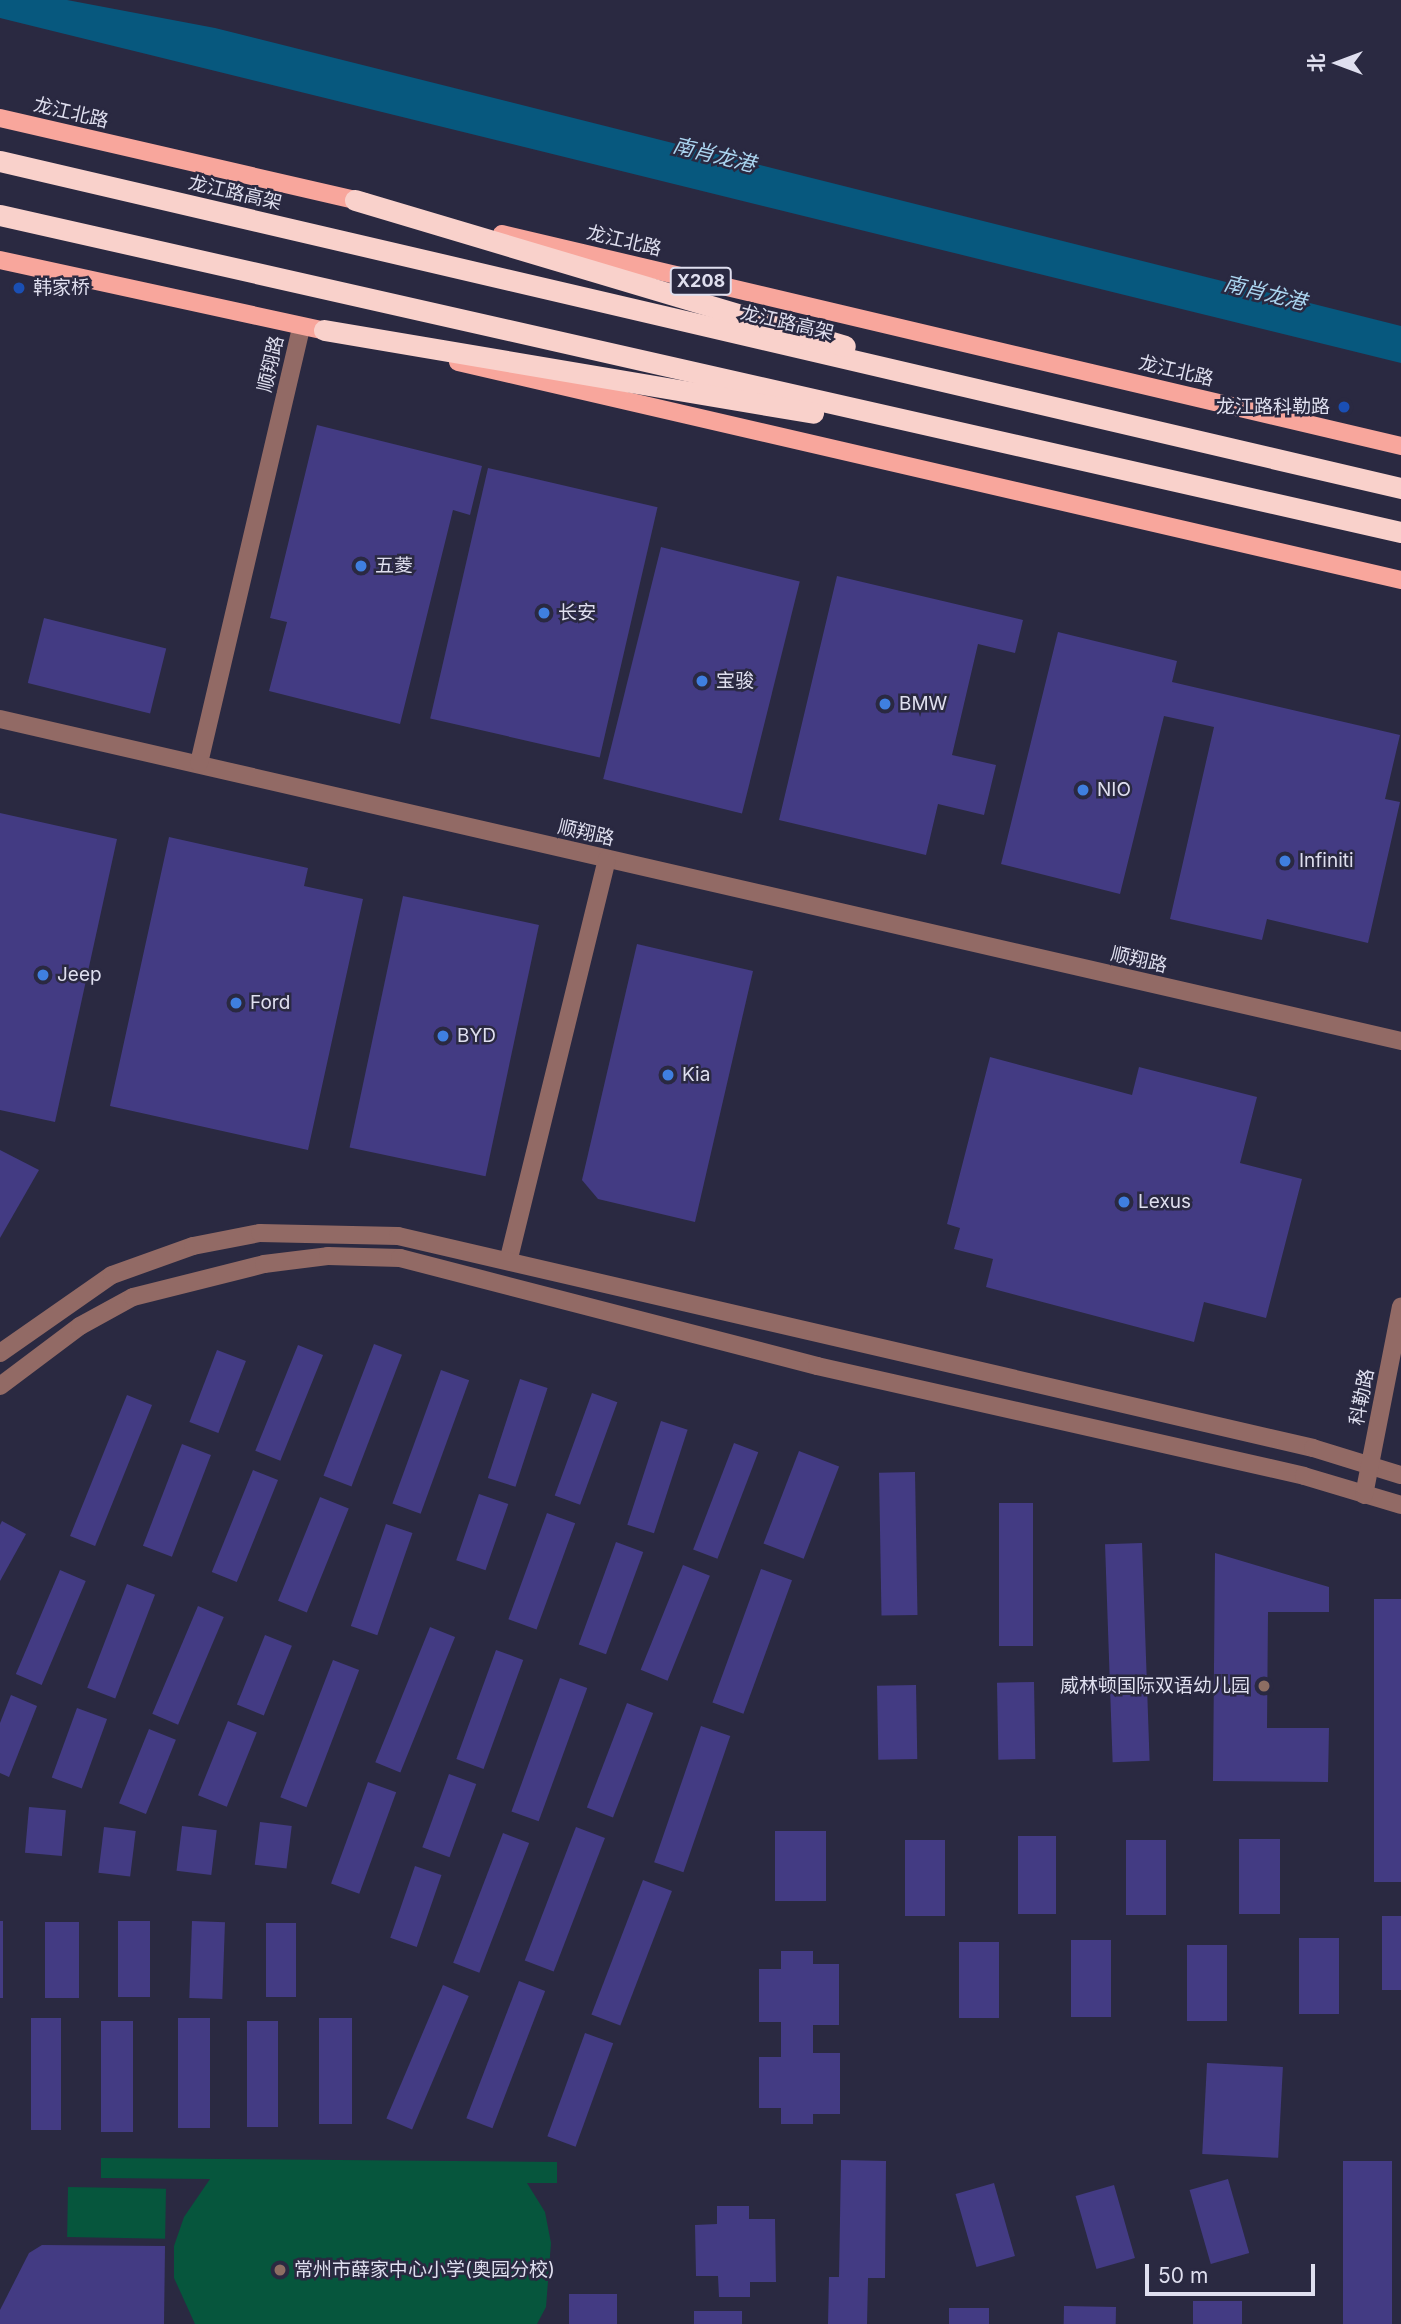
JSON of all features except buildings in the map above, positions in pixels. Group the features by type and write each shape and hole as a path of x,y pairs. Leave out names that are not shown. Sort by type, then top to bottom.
{"highway":[{"name":"龙江路高架","path":"0,161 1401,488"},
{"path":"355,200 1055,409"},
{"path":"0,215 1401,532"},
{"path":"324,330 1043,451"}],"main road":[{"name":"龙江北路","path":"0,118 1401,446"},
{"path":"0,260 324,330 1401,580"}],"street":[{"name":"顺翔路","path":"301,327 199,763 1401,1041"},
{"path":"0,719 199,763"},
{"path":"509,1258 607,859"},
{"path":"0,1353 112,1275 192,1246 260,1233 398,1236 509,1258 1401,1475"},
{"path":"0,1387 80,1326 132,1297 264,1264 328,1256 400,1258 817,1366 1401,1505"},
{"name":"科勒路","path":"1364,1495 1401,1307"}],"green space":[{"name":"常州市薛家中心小学(奥园分校)","path":"101,2158 557,2162 557,2183 527,2183 545,2212 551,2243 546,2307 537,2324 195,2324 174,2278 174,2246 184,2217 210,2179 101,2178"},
{"path":"68,2187 166,2189 165,2239 67,2237"}],"water":[{"name":"南肖龙港","path":"0,0 67,0 215,28 1401,326 1401,363 0,18"}],"place":[{"name":"韩家桥","path":"19,288"},
{"name":"龙江路科勒路","path":"1344,407"},
{"name":"五菱","path":"361,566"},
{"name":"长安","path":"544,613"},
{"name":"宝骏","path":"702,681"},
{"name":"BMW","path":"885,704"},
{"name":"NIO","path":"1083,790"},
{"name":"Infiniti","path":"1285,861"},
{"name":"Jeep","path":"43,975"},
{"name":"Ford","path":"236,1003"},
{"name":"BYD","path":"443,1036"},
{"name":"Kia","path":"668,1075"},
{"name":"Lexus","path":"1124,1202"},
{"name":"威林顿国际双语幼儿园","path":"1264,1686"},
{"name":"常州市薛家中心小学(奥园分校)","path":"280,2270"}]}
